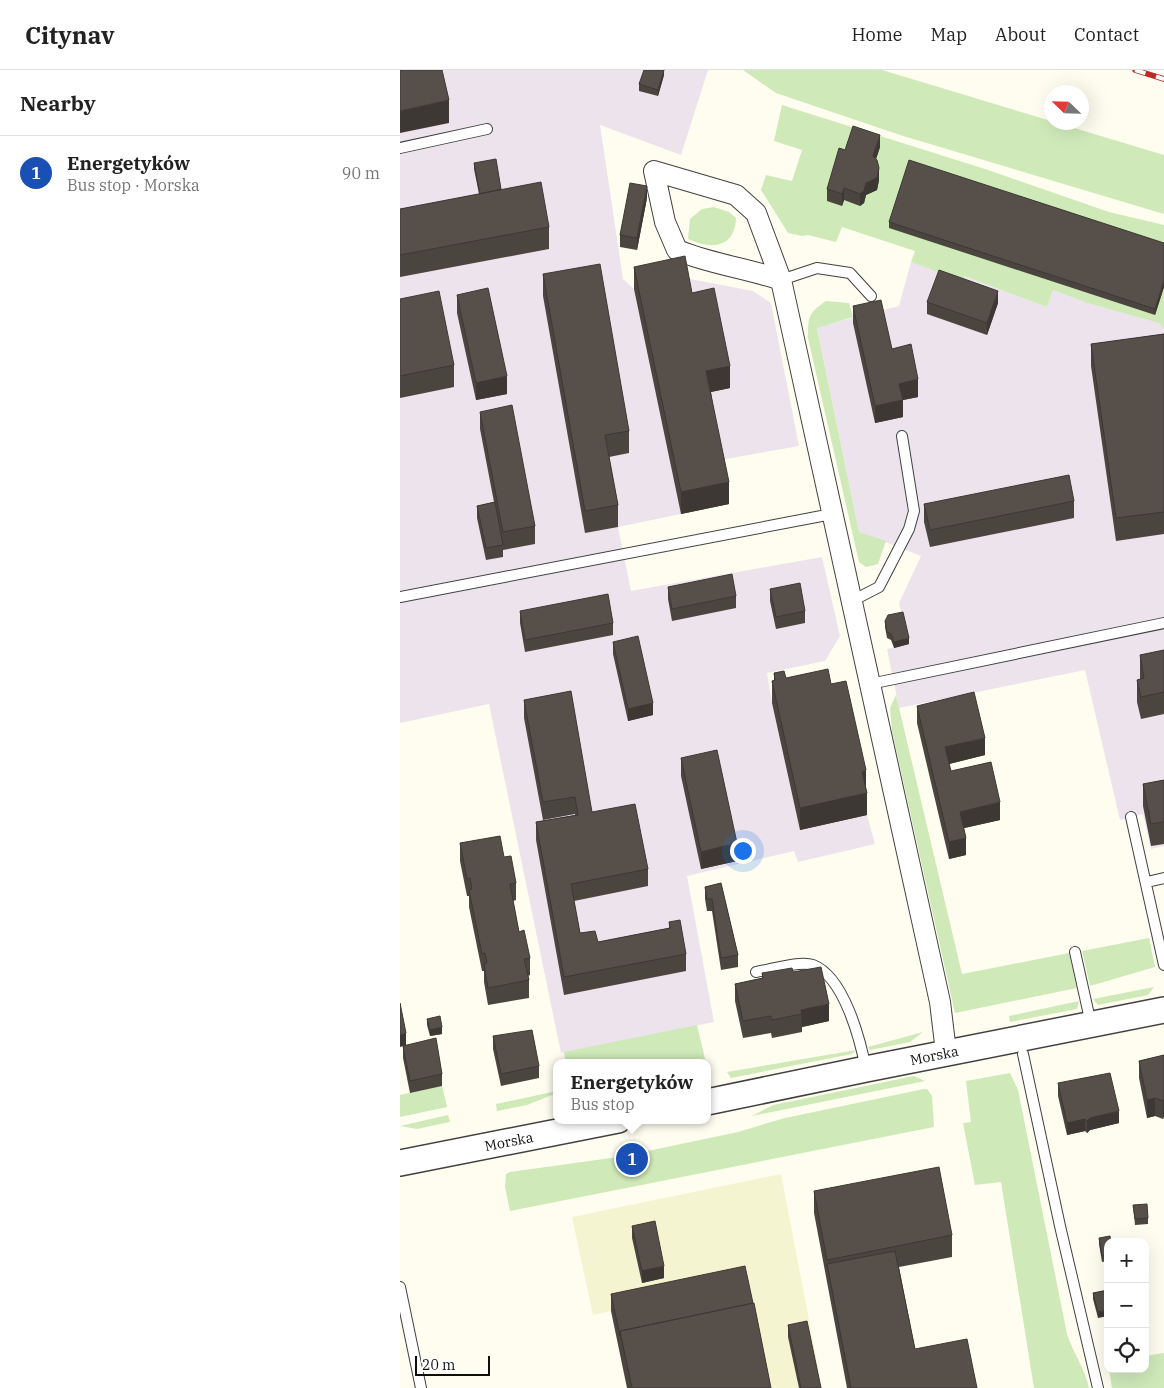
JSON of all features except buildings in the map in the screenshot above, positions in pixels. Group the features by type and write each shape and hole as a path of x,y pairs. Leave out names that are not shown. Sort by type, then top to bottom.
{"street":[{"path":"781,280 754,270 697,258 677,250 665,222 654,171 736,195 756,213 781,280 940,1002 946,1052"},
{"name":"Morska","path":"711,1101 866,1068 1164,1010"},
{"name":"Morska","path":"400,1163 598,1124"}],"lane":[{"path":"400,148 487,129"},
{"path":"781,280 817,268 850,273 871,296"},
{"path":"852,600 879,587 909,529 914,511 902,436"},
{"path":"400,597 832,514"},
{"path":"870,684 1164,623"},
{"path":"1132,817 1164,965"},
{"path":"1146,882 1164,878"},
{"path":"1075,952 1091,1024"},
{"path":"756,972 802,964 812,965 822,971 832,980 852,1019 860,1040 866,1068"},
{"path":"1024,1054 1060,1226 1098,1388"},
{"path":"400,1287 422,1388"}],"shaded area":[{"path":"400,70 708,70 681,155 600,125 623,279 634,289 685,278 753,291 771,303 799,446 720,460 729,504 618,527 631,591 822,557 840,636 825,661 767,673 772,703 800,830 867,815 875,844 798,862 794,851 687,876 714,1022 561,1053 489,704 400,723"},
{"path":"911,262 961,280 963,276 1047,307 1053,290 1087,303 1160,323 1164,329 1164,846 1151,849 1143,814 1120,820 1085,670 899,708 887,649 909,644 899,603 921,556 859,532 817,327 899,306"}],"green space":[{"path":"743,70 882,70 1044,119 1044,130 1081,130 1164,155 1164,214 900,135 776,93"},
{"path":"782,105 988,170 1109,212 1164,225 1164,329 1159,323 1087,303 1053,290 1047,307 964,276 962,281 911,262 915,251 842,227 836,242 808,235 802,236 788,233 761,190 766,175 792,181 802,150 774,141"},
{"path":"714,207 729,212 736,218 735,228 731,235 726,241 713,245 705,245 688,239 690,219 702,209"},
{"path":"826,301 849,303 853,317 817,328 859,532 886,541 878,564 866,567 859,562 808,338 810,316 812,312"},
{"path":"896,695 962,974 1069,953 1077,988 955,1013 892,731 890,708"},
{"path":"1149,938 1155,967 1090,986 1082,951"},
{"path":"1154,987 1148,995 1098,1005 1093,999"},
{"path":"1079,1001 1077,1009 1010,1022 1009,1016"},
{"path":"697,1025 705,1059 565,1059 564,1052"},
{"path":"923,1032 910,1042 870,1050 868,1047"},
{"path":"856,1050 852,1054 731,1078 727,1072"},
{"path":"1010,1073 1018,1090 1067,1334 1085,1374 1089,1388 1034,1388 1001,1182 975,1185 963,1123 971,1122 966,1081"},
{"path":"914,1076 925,1081 752,1116 773,1105"},
{"path":"442,1086 447,1107 400,1117 400,1095"},
{"path":"927,1089 932,1096 934,1127 510,1211 505,1187 506,1174 510,1172 618,1157 621,1168 645,1163 643,1152 738,1132 785,1118"},
{"path":"553,1092 553,1095 527,1105 497,1111 496,1104"},
{"path":"448,1115 450,1122 417,1129 400,1126"},
{"path":"781,1174 822,1388 767,1388 745,1283 593,1315 572,1217"},
{"path":"1164,1353 1164,1388 1112,1388 1110,1373 1149,1373 1149,1355"}],"railway":[{"path":"1135,70 1164,79"}],"place":[{"name":"Energetyków","path":"632,1159"}]}
